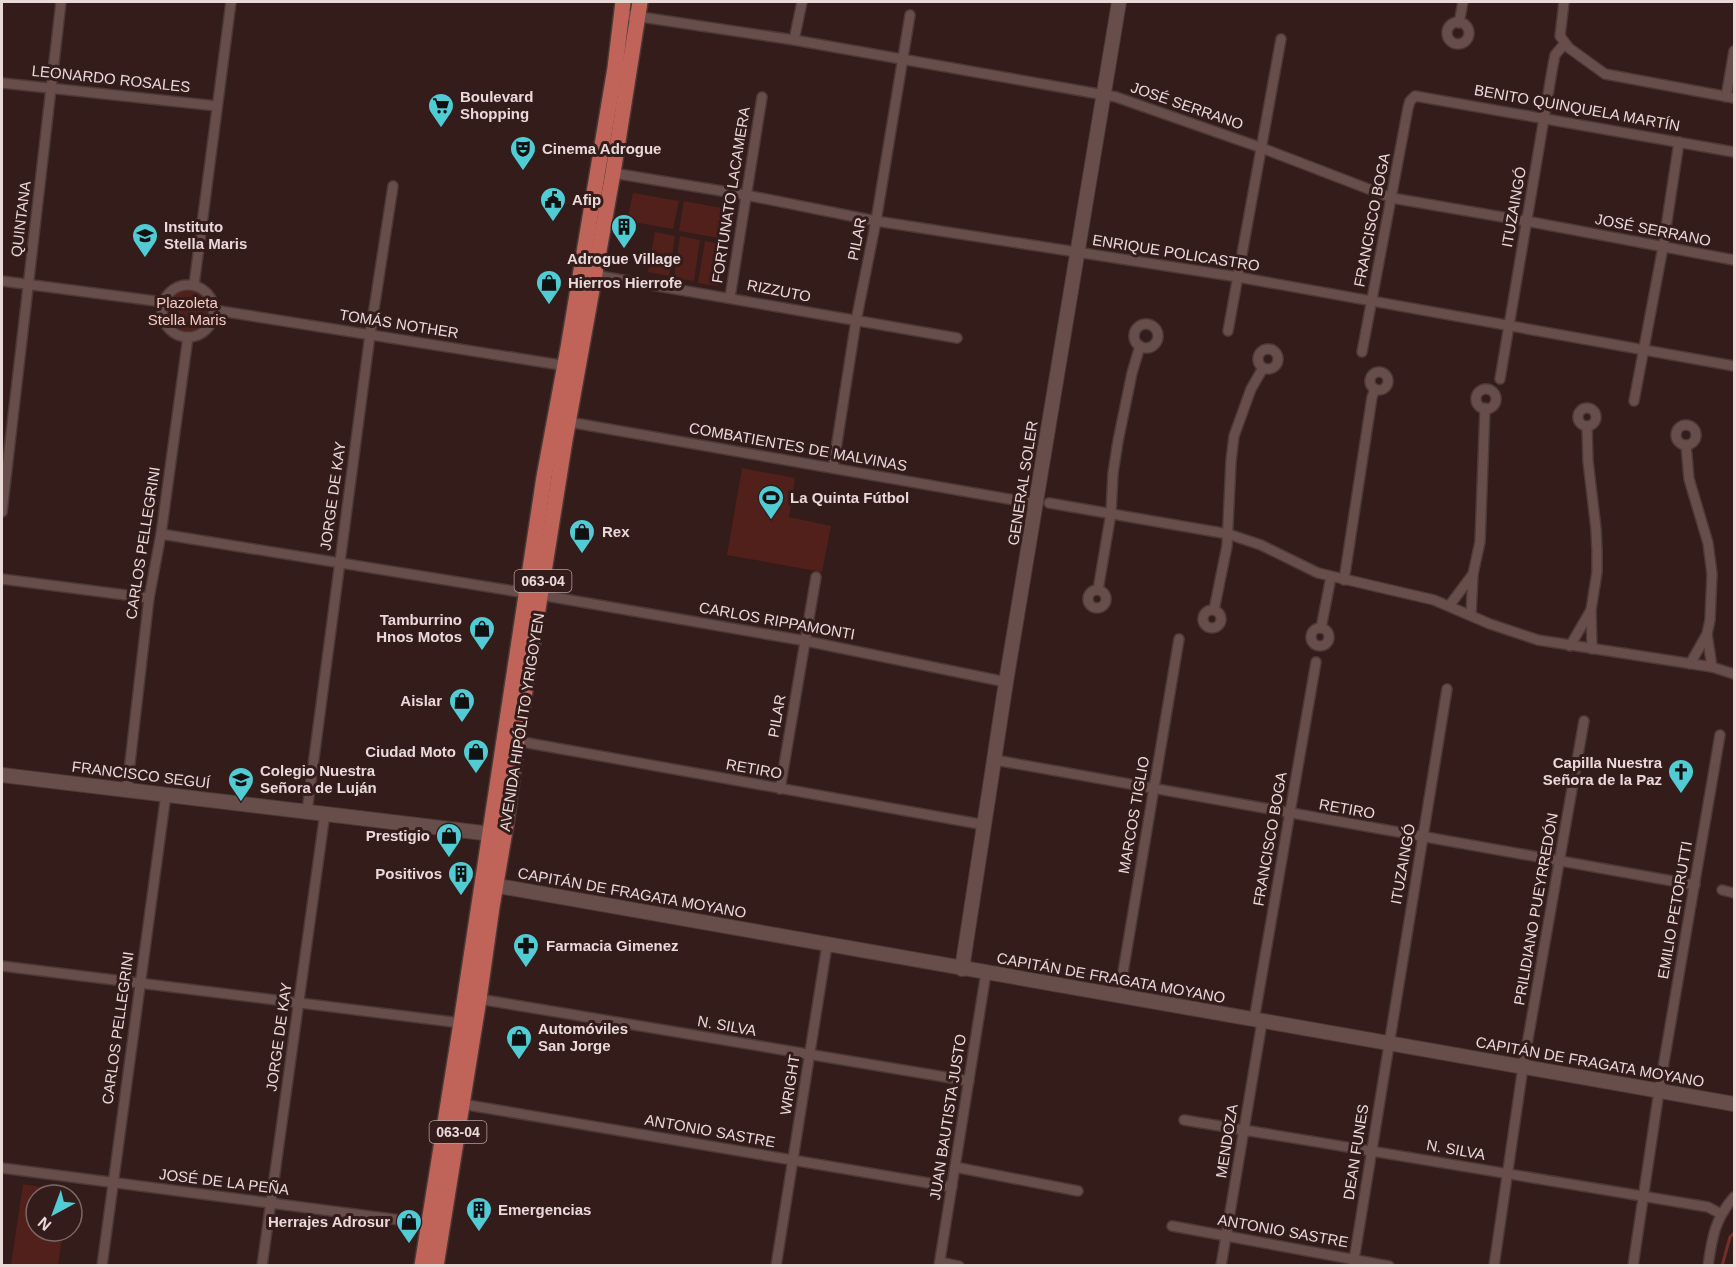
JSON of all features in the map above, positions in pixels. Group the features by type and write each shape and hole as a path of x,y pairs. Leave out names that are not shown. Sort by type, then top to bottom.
{"main road":[{"name":"AVENIDA HIPÓLITO YRIGOYEN","path":"436,1266 436,1225 461,1023 489,885 533,594 572,366 622,8"},
{"name":"AVENIDA HIPÓLITO YRIGOYEN","path":"572,366 594,275 639,9"},
{"name":"AVENIDA HIPÓLITO YRIGOYEN","path":"497,835 517,741 533,594"},
{"name":"AVENIDA HIPÓLITO YRIGOYEN","path":"422,1266 436,1225 462,1104 479,999 489,885"}],"street":[{"name":"QUINTANA","path":"2,512 61,2"},
{"path":"194,285 231,2"},
{"path":"794,40 802,2"},
{"name":"GENERAL SOLER","path":"962,969 1006,682 1043,503 1078,252 1119,2"},
{"path":"1459,23 1463,2"},
{"path":"1564,2 1560,36 1565,43 1600,70 1614,77 1730,98 1734,51"},
{"name":"JOSÉ SERRANO","path":"622,8 639,9 903,60 1104,94 1129,100 1262,148 1392,198 1734,260"},
{"name":"PILAR","path":"833,468 856,321 876,221 910,15"},
{"path":"1228,331 1281,39"},
{"name":"ITUZAINGÓ","path":"1500,379 1555,55 1565,43"},
{"name":"LEONARDO ROSALES","path":"2,83 217,106"},
{"name":"BENITO QUINQUELA MARTÍN","path":"1415,96 1734,152"},
{"name":"FRANCISCO BOGA","path":"1362,352 1408,108 1415,96"},
{"name":"FORTUNATO LACAMERA","path":"730,297 762,97"},
{"path":"1634,401 1664,247 1679,142"},
{"name":"ENRIQUE POLICASTRO","path":"613,173 746,195 876,221 1238,277 1734,366"},
{"name":"JORGE DE KAY","path":"307,811 370,335 393,186"},
{"name":"RIZZUTO","path":"594,275 957,338"},
{"path":"2,281 163,302"},
{"path":"194,285 208,295 214,310 213,319 204,332 181,337 169,329 162,317 163,302 166,296 179,286 194,285"},
{"name":"TOMÁS NOTHER","path":"214,310 572,366"},
{"name":"CARLOS PELLEGRINI","path":"127,789 149,598 161,534 188,337"},
{"path":"1098,590 1111,513 1113,473 1118,441 1140,346"},
{"path":"1214,610 1228,534 1234,436 1251,389 1263,368"},
{"path":"1344,580 1375,389"},
{"path":"1471,615 1473,574 1480,542 1485,408"},
{"name":"COMBATIENTES DE MALVINAS","path":"562,421 1228,534 1251,541 1331,577 1422,597 1516,633 1570,646 1690,664 1734,674"},
{"path":"1587,426 1597,551 1597,572 1591,610 1593,649"},
{"path":"1686,445 1689,479 1708,543 1712,574 1710,620 1707,634 1690,664"},
{"name":"CARLOS RIPPAMONTI","path":"161,534 806,641 1006,682"},
{"path":"1449,606 1473,574"},
{"name":"PILAR","path":"780,789 816,577"},
{"path":"1321,628 1331,577"},
{"path":"2,579 149,598"},
{"path":"1570,646 1591,610"},
{"path":"1707,634 1712,668"},
{"name":"MARCOS TIGLIO","path":"1119,996 1179,639"},
{"name":"FRANCISCO BOGA","path":"1258,1021 1316,662"},
{"name":"ITUZAINGÓ","path":"1388,1044 1447,689"},
{"name":"PRILIDIANO PUEYRREDÓN","path":"1494,1266 1523,1066 1584,721"},
{"name":"EMILIO PETORUTTI","path":"1633,1266 1659,1091 1720,735"},
{"name":"RETIRO","path":"517,741 985,825"},
{"name":"RETIRO","path":"995,760 1695,885"},
{"name":"FRANCISCO SEGUÍ","path":"2,775 497,835"},
{"name":"CARLOS PELLEGRINI","path":"102,1266 166,794"},
{"name":"JORGE DE KAY","path":"262,1266 326,813"},
{"name":"CAPITÁN DE FRAGATA MOYANO","path":"489,885 1734,1104"},
{"path":"1722,890 1734,893"},
{"name":"WRIGHT","path":"776,1266 827,945"},
{"path":"2,966 461,1023"},
{"name":"JUAN BAUTISTA JUSTO","path":"939,1264 986,973"},
{"name":"N. SILVA","path":"479,999 969,1082"},
{"name":"MENDOZA","path":"1221,1266 1244,1130 1258,1021"},
{"name":"DEAN FUNES","path":"1353,1262 1388,1044"},
{"name":"ANTONIO SASTRE","path":"462,1104 952,1187"},
{"name":"N. SILVA","path":"1184,1120 1708,1207 1721,1214"},
{"path":"955,1167 1078,1191"},
{"name":"JOSÉ DE LA PEÑA","path":"2,1168 436,1225"},
{"path":"1708,1266 1711,1242 1721,1214 1734,1197"},
{"name":"ANTONIO SASTRE","path":"1172,1226 1353,1262 1389,1266"},
{"path":"939,1264 959,1266"}],"green space":[{"path":"633,193 679,201 673,229 627,221"},
{"path":"684,201 732,210 725,239 679,231"},
{"path":"655,232 675,236 669,276 648,272"},
{"path":"680,236 700,240 694,281 674,278"},
{"path":"705,241 725,245 718,286 698,283"},
{"name":"Plazoleta Stella Maris","path":"187,290 202,297 209,312 202,327 187,334 172,327 165,312 172,297"},
{"name":"La Quinta Fútbol","path":"742,468 795,478 789,517 831,526 822,572 727,555"},
{"path":"23,1184 24,1243 61,1243 58,1265 11,1265"}],"waterway":[{"path":"1722,1266 1730,1237 1734,1233"}],"place":[{"name":"Boulevard Shopping","path":"441,129"},
{"name":"Cinema Adrogue","path":"523,172"},
{"name":"Afip","path":"553,223"},
{"name":"Adrogue Village","path":"624,250"},
{"name":"Instituto Stella Maris","path":"145,259"},
{"name":"Hierros Hierrofe","path":"549,306"},
{"name":"La Quinta Fútbol","path":"771,521"},
{"name":"Rex","path":"582,555"},
{"name":"Tamburrino Hnos Motos","path":"482,652"},
{"name":"Aislar","path":"462,724"},
{"name":"Ciudad Moto","path":"476,775"},
{"name":"Capilla Nuestra Señora de la Paz","path":"1681,795"},
{"name":"Colegio Nuestra Señora de Luján","path":"241,803"},
{"name":"Prestigio","path":"449,859"},
{"name":"Positivos","path":"461,897"},
{"name":"Farmacia Gimenez","path":"526,969"},
{"name":"Automóviles San Jorge","path":"519,1061"},
{"name":"Emergencias","path":"479,1233"},
{"name":"Herrajes Adrosur","path":"409,1245"}]}
